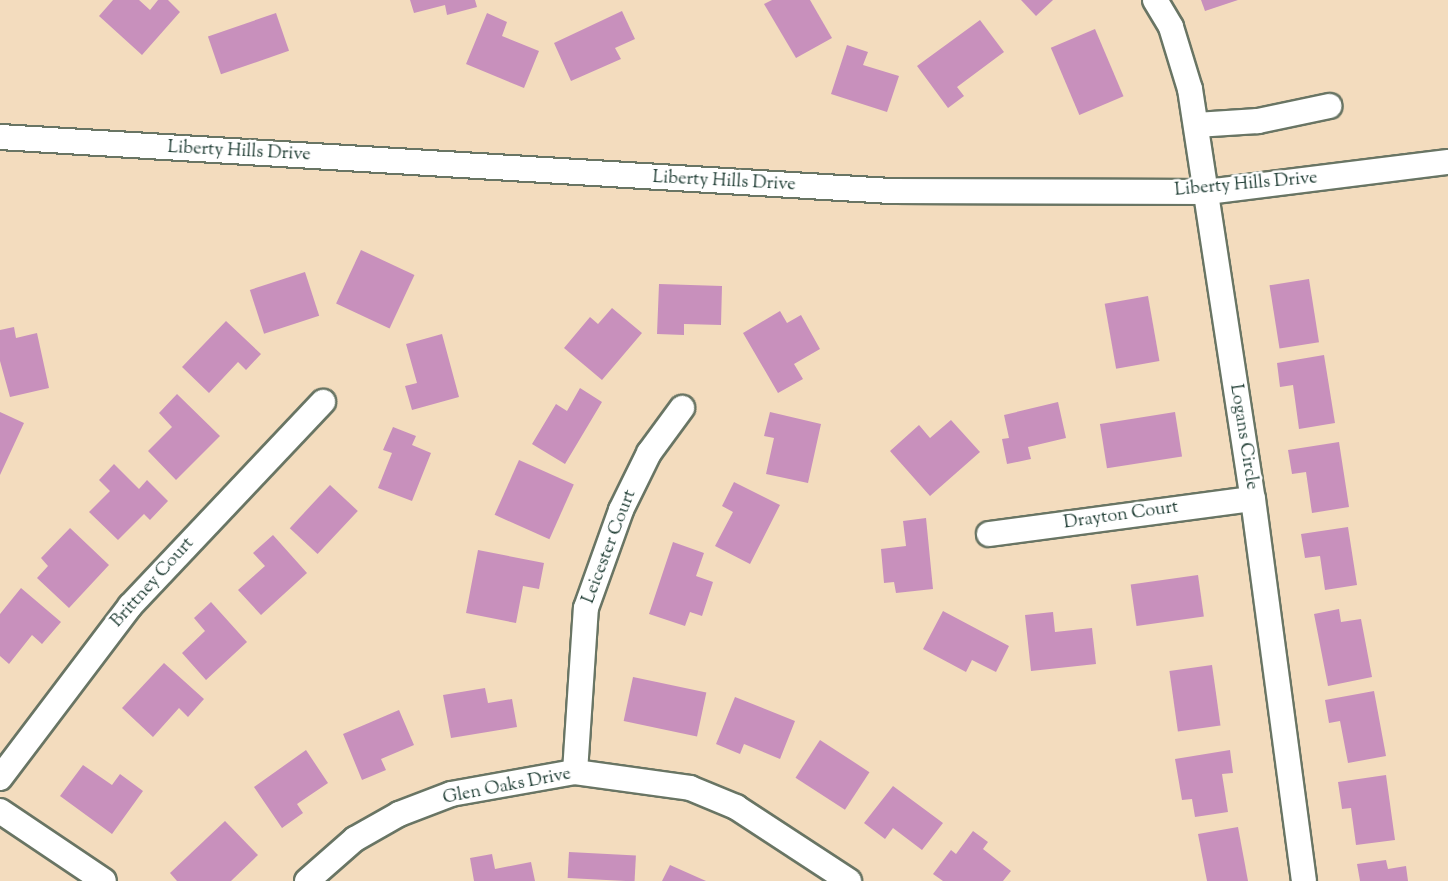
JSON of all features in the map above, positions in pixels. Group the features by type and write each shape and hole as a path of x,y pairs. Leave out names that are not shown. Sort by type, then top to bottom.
{"street":[{"name":"Logans Circle","path":"1155,0 1171,27 1190,89 1253,499 1305,881"},
{"path":"1196,125 1258,121 1329,106"},
{"name":"Liberty Hills Drive","path":"0,137 891,191 1207,192 1448,162"},
{"name":"Brittney Court","path":"0,778 130,606 323,402"},
{"name":"Leicester Court","path":"575,772 586,608 621,510 650,453 682,408"},
{"name":"Drayton Court","path":"989,534 1253,499"},
{"name":"Glen Oaks Drive","path":"307,881 355,839 399,814 451,794 575,772 690,788 727,803 849,881"},
{"path":"0,811 104,881"}],"building":[{"path":"113,0 139,0 150,10 158,0 168,0 180,12 142,55 99,16"},
{"path":"410,0 475,0 477,7 447,15 445,5 414,13"},
{"path":"772,0 810,0 832,38 796,58 764,4"},
{"path":"1021,0 1053,0 1036,16"},
{"path":"1201,0 1238,0 1205,11"},
{"path":"622,11 635,39 615,48 621,59 571,81 554,43"},
{"path":"276,13 289,51 221,74 208,36"},
{"path":"487,13 507,22 502,36 539,51 524,88 466,64"},
{"path":"980,20 1004,52 957,87 964,96 948,108 917,66"},
{"path":"1095,29 1124,96 1079,115 1051,48"},
{"path":"847,45 868,52 863,65 899,76 887,112 831,94"},
{"path":"361,250 414,275 390,328 336,303"},
{"path":"305,272 319,316 264,334 250,290"},
{"path":"1309,279 1319,342 1280,348 1269,285"},
{"path":"659,284 722,286 721,325 684,324 684,335 657,334"},
{"path":"1148,296 1159,361 1116,369 1105,304"},
{"path":"612,308 642,333 602,380 564,348 590,317 598,324"},
{"path":"780,311 787,323 801,315 820,349 794,364 803,379 778,393 743,333"},
{"path":"226,321 261,354 246,370 238,362 209,393 182,367"},
{"path":"14,327 16,338 37,333 49,388 10,397 0,361 0,330"},
{"path":"442,334 459,397 412,410 405,386 417,383 406,344"},
{"path":"1324,355 1335,423 1299,429 1293,385 1280,387 1277,363"},
{"path":"580,388 602,402 565,464 532,444 556,404 567,411"},
{"path":"177,394 220,436 176,480 148,451 172,427 159,413"},
{"path":"1058,402 1066,438 1028,447 1031,459 1007,464 1002,439 1009,438 1004,415"},
{"path":"0,412 24,423 0,475"},
{"path":"770,412 821,424 808,483 766,474 774,438 764,436"},
{"path":"1175,412 1182,456 1107,468 1100,424"},
{"path":"951,420 980,452 930,496 890,451 919,425 930,438"},
{"path":"393,427 416,436 412,445 431,453 412,501 378,488 392,453 383,450"},
{"path":"1339,442 1349,507 1312,513 1306,472 1292,474 1288,450"},
{"path":"519,460 574,484 549,539 495,515"},
{"path":"114,464 139,489 147,480 168,501 150,520 144,514 118,540 89,512 110,491 99,480"},
{"path":"734,482 780,505 750,564 715,546 733,512 722,506"},
{"path":"330,485 358,511 318,554 290,528"},
{"path":"926,518 933,589 896,593 894,582 884,583 881,549 906,546 903,521"},
{"path":"1348,527 1357,585 1325,590 1320,556 1305,558 1301,534"},
{"path":"70,528 109,565 69,608 37,578 48,566 41,558"},
{"path":"273,535 307,573 261,615 238,590 265,566 253,553"},
{"path":"673,542 704,553 696,576 713,582 702,616 690,612 685,626 649,614"},
{"path":"478,550 544,563 539,589 523,586 516,623 466,613"},
{"path":"1198,575 1204,617 1137,626 1131,584"},
{"path":"21,588 61,622 42,644 32,635 9,664 0,656 0,614"},
{"path":"211,602 247,642 206,680 182,653 205,631 194,618"},
{"path":"1339,609 1341,622 1361,619 1372,677 1328,686 1314,614"},
{"path":"943,611 1009,646 996,672 972,660 966,672 923,649"},
{"path":"1053,612 1055,632 1092,628 1096,664 1031,671 1025,615"},
{"path":"164,663 204,699 188,717 179,708 153,737 122,708"},
{"path":"1212,665 1220,725 1178,731 1169,671"},
{"path":"633,677 706,693 697,737 624,721"},
{"path":"485,688 488,703 512,699 517,727 451,738 443,695"},
{"path":"1374,691 1386,756 1348,763 1340,721 1329,723 1325,700"},
{"path":"735,697 795,721 780,759 744,744 740,754 716,744"},
{"path":"399,710 414,745 381,759 386,770 362,780 343,734"},
{"path":"820,740 869,772 845,810 795,778"},
{"path":"306,750 328,783 297,804 303,813 282,828 254,787"},
{"path":"1230,750 1233,773 1222,774 1228,812 1195,817 1192,799 1182,800 1175,759"},
{"path":"83,765 112,785 120,774 143,791 112,834 60,796"},
{"path":"1386,775 1395,840 1356,845 1351,808 1342,809 1338,782"},
{"path":"893,786 943,823 922,850 893,828 885,839 864,823"},
{"path":"225,821 258,855 231,881 177,881 170,873"},
{"path":"1238,827 1248,881 1207,881 1198,834"},
{"path":"973,831 988,842 983,849 1011,871 1003,881 943,881 933,874 951,850 956,854"},
{"path":"569,852 636,856 635,881 568,878"},
{"path":"492,854 495,869 531,862 535,881 474,881 470,858"},
{"path":"1386,860 1388,869 1406,866 1408,881 1360,881 1357,864"},
{"path":"670,865 706,881 662,881"}]}
